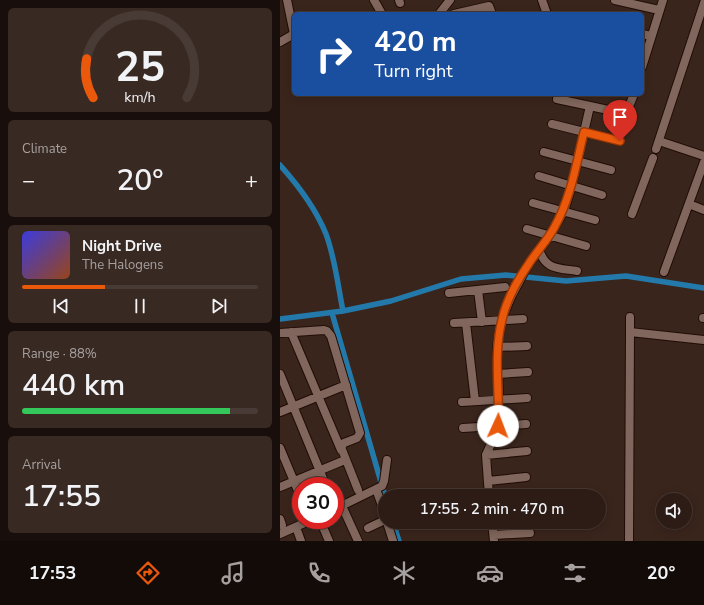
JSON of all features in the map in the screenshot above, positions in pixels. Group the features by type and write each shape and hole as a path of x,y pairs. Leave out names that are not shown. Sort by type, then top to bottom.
{"street":[{"path":"286,0 292,26"},
{"path":"374,0 381,12"},
{"path":"441,12 450,0"},
{"path":"542,0 546,12"},
{"path":"616,0 659,10"},
{"path":"644,60 663,0"},
{"path":"460,12 488,3"},
{"path":"704,3 657,145 704,156"},
{"path":"644,34 651,36"},
{"path":"280,42 292,35"},
{"path":"557,99 626,114 633,96"},
{"path":"489,489 486,455 498,426 499,400 496,347 501,321 512,294 528,265 550,235 564,211 572,185 590,106"},
{"path":"552,124 620,141"},
{"path":"544,152 611,170"},
{"path":"632,214 653,158"},
{"path":"664,272 689,204 701,182 704,162"},
{"path":"539,176 602,195"},
{"path":"533,203 595,220"},
{"path":"689,204 704,210"},
{"path":"527,229 586,246"},
{"path":"539,249 544,262 554,266 577,271"},
{"path":"449,293 505,287"},
{"path":"478,290 482,322"},
{"path":"629,541 630,317"},
{"path":"454,323 523,319"},
{"path":"466,322 475,402"},
{"path":"280,333 324,330 330,333 360,433 359,437 355,440 342,444 341,450"},
{"path":"291,332 358,490"},
{"path":"630,332 704,340"},
{"path":"496,347 527,346"},
{"path":"498,374 528,372"},
{"path":"280,374 323,477"},
{"path":"280,412 346,385"},
{"path":"462,402 527,398"},
{"path":"463,428 526,424"},
{"path":"280,448 292,477"},
{"path":"486,455 527,451"},
{"path":"303,477 345,460"},
{"path":"344,504 382,486 387,460"},
{"path":"488,481 526,477"},
{"path":"280,487 292,482"},
{"path":"376,490 378,495"},
{"path":"344,517 358,541"},
{"path":"368,528 378,523"},
{"path":"280,534 292,529"},
{"path":"297,529 301,541"},
{"path":"324,529 329,541"},
{"path":"390,529 393,541"},
{"path":"494,538 530,533"}],"waterway":[{"path":"280,165 306,198 317,215 326,234 334,262 343,311"},
{"path":"280,319 343,311 391,301 461,279 506,275 566,281 626,276 704,288"},
{"path":"332,313 383,489"},
{"path":"395,529 399,541"}],"route":[{"path":"498,426 499,400 496,347 502,318 512,294 528,265 550,235 564,211 572,185 584,132 620,141"}]}
